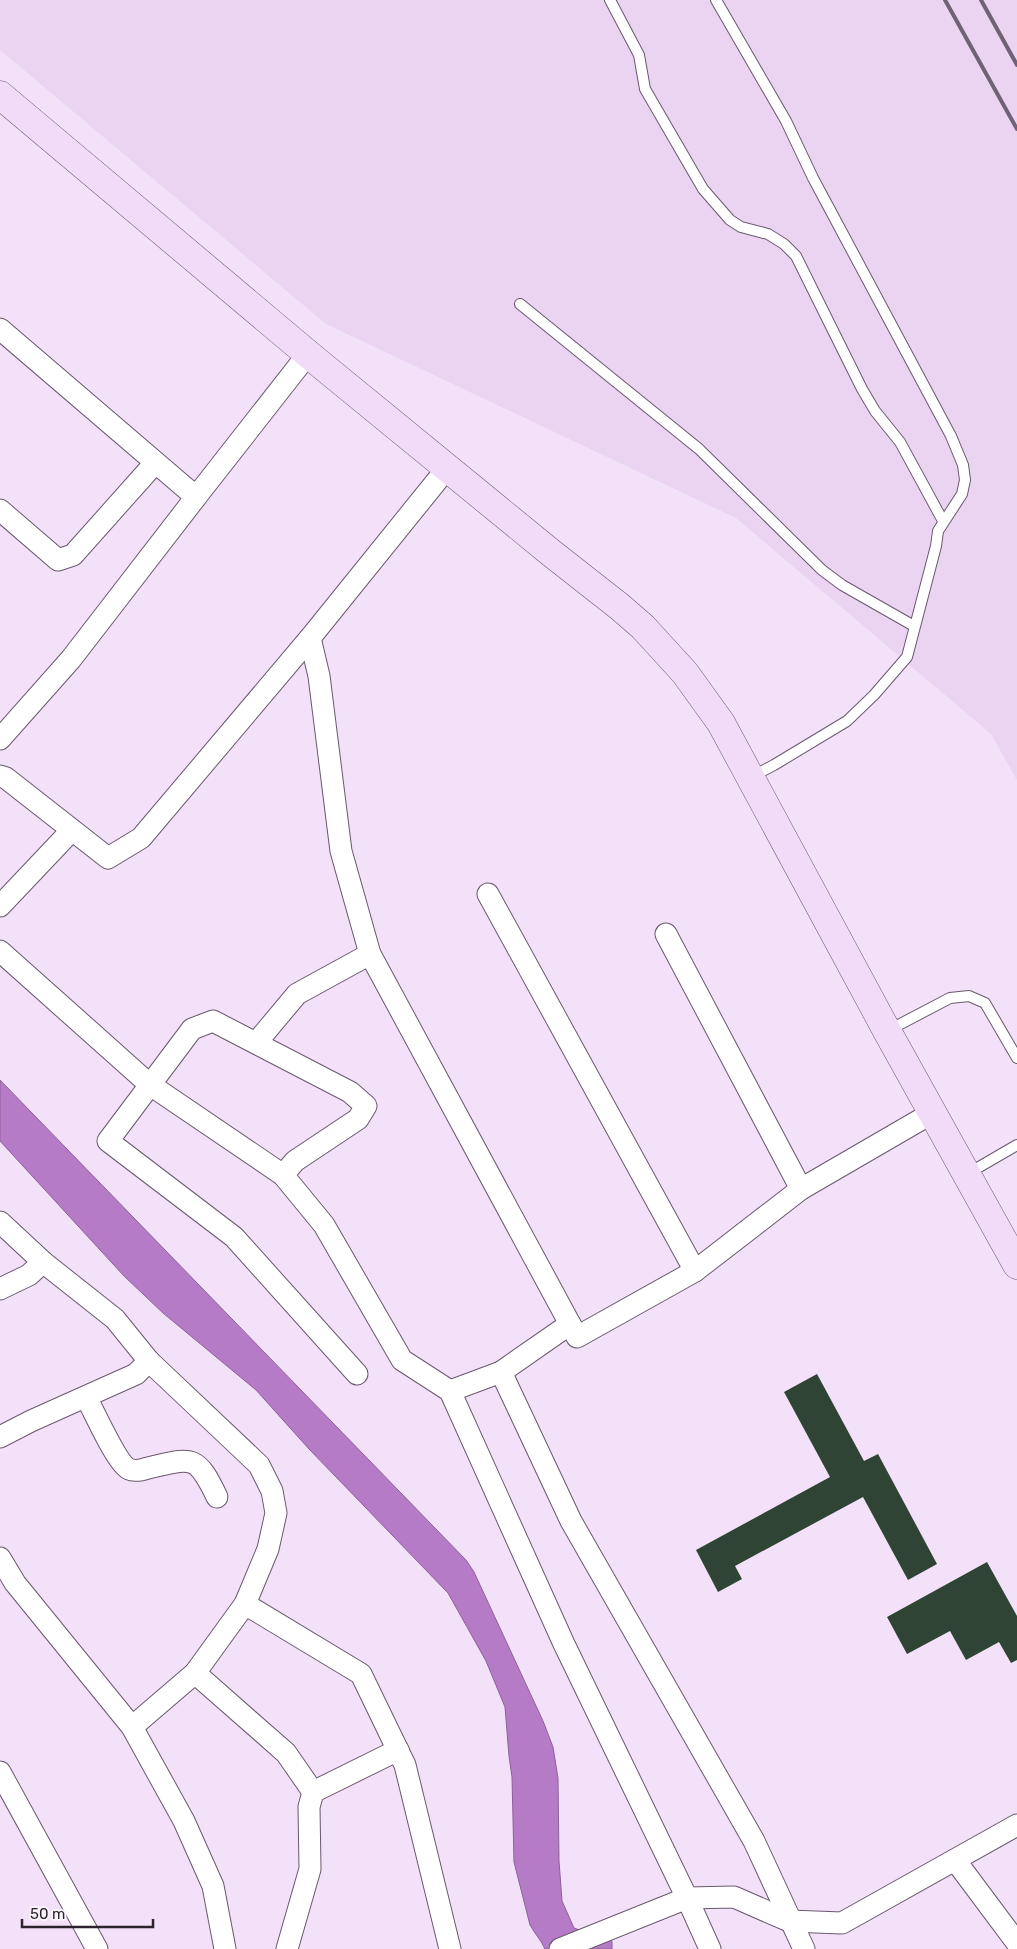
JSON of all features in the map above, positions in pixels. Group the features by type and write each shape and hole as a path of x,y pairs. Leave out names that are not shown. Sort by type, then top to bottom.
{"main road":[{"path":"0,95 308,354 550,552 620,606 649,633 685,673 721,723 886,1031 1017,1265"}],"street":[{"path":"0,330 196,497"},
{"path":"0,739 70,659 308,354"},
{"path":"0,510 58,560 73,555 155,463"},
{"path":"0,776 6,778 108,858 141,838 310,638 448,468"},
{"path":"310,638 320,676 341,851 370,954 577,1337 695,1271 801,1189 932,1113"},
{"path":"0,906 72,830"},
{"path":"488,894 695,1271"},
{"path":"666,934 801,1189"},
{"path":"0,952 149,1084 283,1175 324,1225 402,1360 450,1391 564,1644 688,1898 710,1949"},
{"path":"256,1043 297,994 370,954"},
{"path":"283,1175 295,1161 358,1119 366,1106 350,1092 213,1022 192,1029 108,1141 234,1237 357,1374"},
{"path":"0,1222 43,1262 115,1319 149,1361 259,1465 272,1491 276,1513 268,1549 245,1604 195,1673 132,1727"},
{"path":"0,1289 29,1275 43,1262"},
{"path":"450,1391 501,1372 570,1324"},
{"path":"0,1437 136,1374 149,1361"},
{"path":"501,1372 571,1521 754,1841 789,1921 804,1949"},
{"path":"86,1397 118,1457 128,1469 137,1471 187,1461 198,1465 217,1497"},
{"path":"0,1558 15,1583 132,1727 184,1821 213,1886 225,1949"},
{"path":"245,1604 361,1674 405,1765 450,1949"},
{"path":"195,1673 286,1753 314,1792"},
{"path":"287,1949 310,1869 309,1807 314,1792 398,1750"},
{"path":"0,1772 97,1949"},
{"path":"560,1949 688,1898 734,1897 789,1921 842,1923 1017,1825"},
{"path":"955,1860 1017,1943"}],"lane":[{"path":"610,0 639,55 645,89 693,174 703,189 730,220 741,227 768,234 784,244 796,256 862,389 875,411 900,442 943,522"},
{"path":"716,0 786,121 813,178 951,436 965,480 962,494 938,531 936,546 907,657 847,721 750,778"},
{"path":"520,304 700,449 822,570 842,585 914,626"},
{"path":"886,1031 950,998 969,996 985,1003 1017,1058"},
{"path":"966,1174 1017,1145"}],"shaded area":[{"path":"0,0 1017,0 1017,780 991,734 736,518 326,324 0,50"},
{"path":"0,1080 466,1560 474,1572 543,1721 553,1747 558,1778 559,1861 562,1901 574,1928 588,1933 610,1935 612,1949 545,1949 530,1925 514,1862 512,1777 505,1707 486,1661 448,1593 309,1449 256,1390 163,1313 124,1276 0,1141"}],"building":[{"path":"817,1374 864,1461 878,1454 937,1564 908,1580 863,1497 735,1566 742,1579 718,1592 696,1550 830,1477 784,1392"},
{"path":"987,1562 1017,1616 1017,1660 1011,1663 999,1642 966,1660 950,1631 907,1654 887,1617"}],"railway":[{"path":"945,0 1017,129"},
{"path":"981,0 1017,65"}]}
